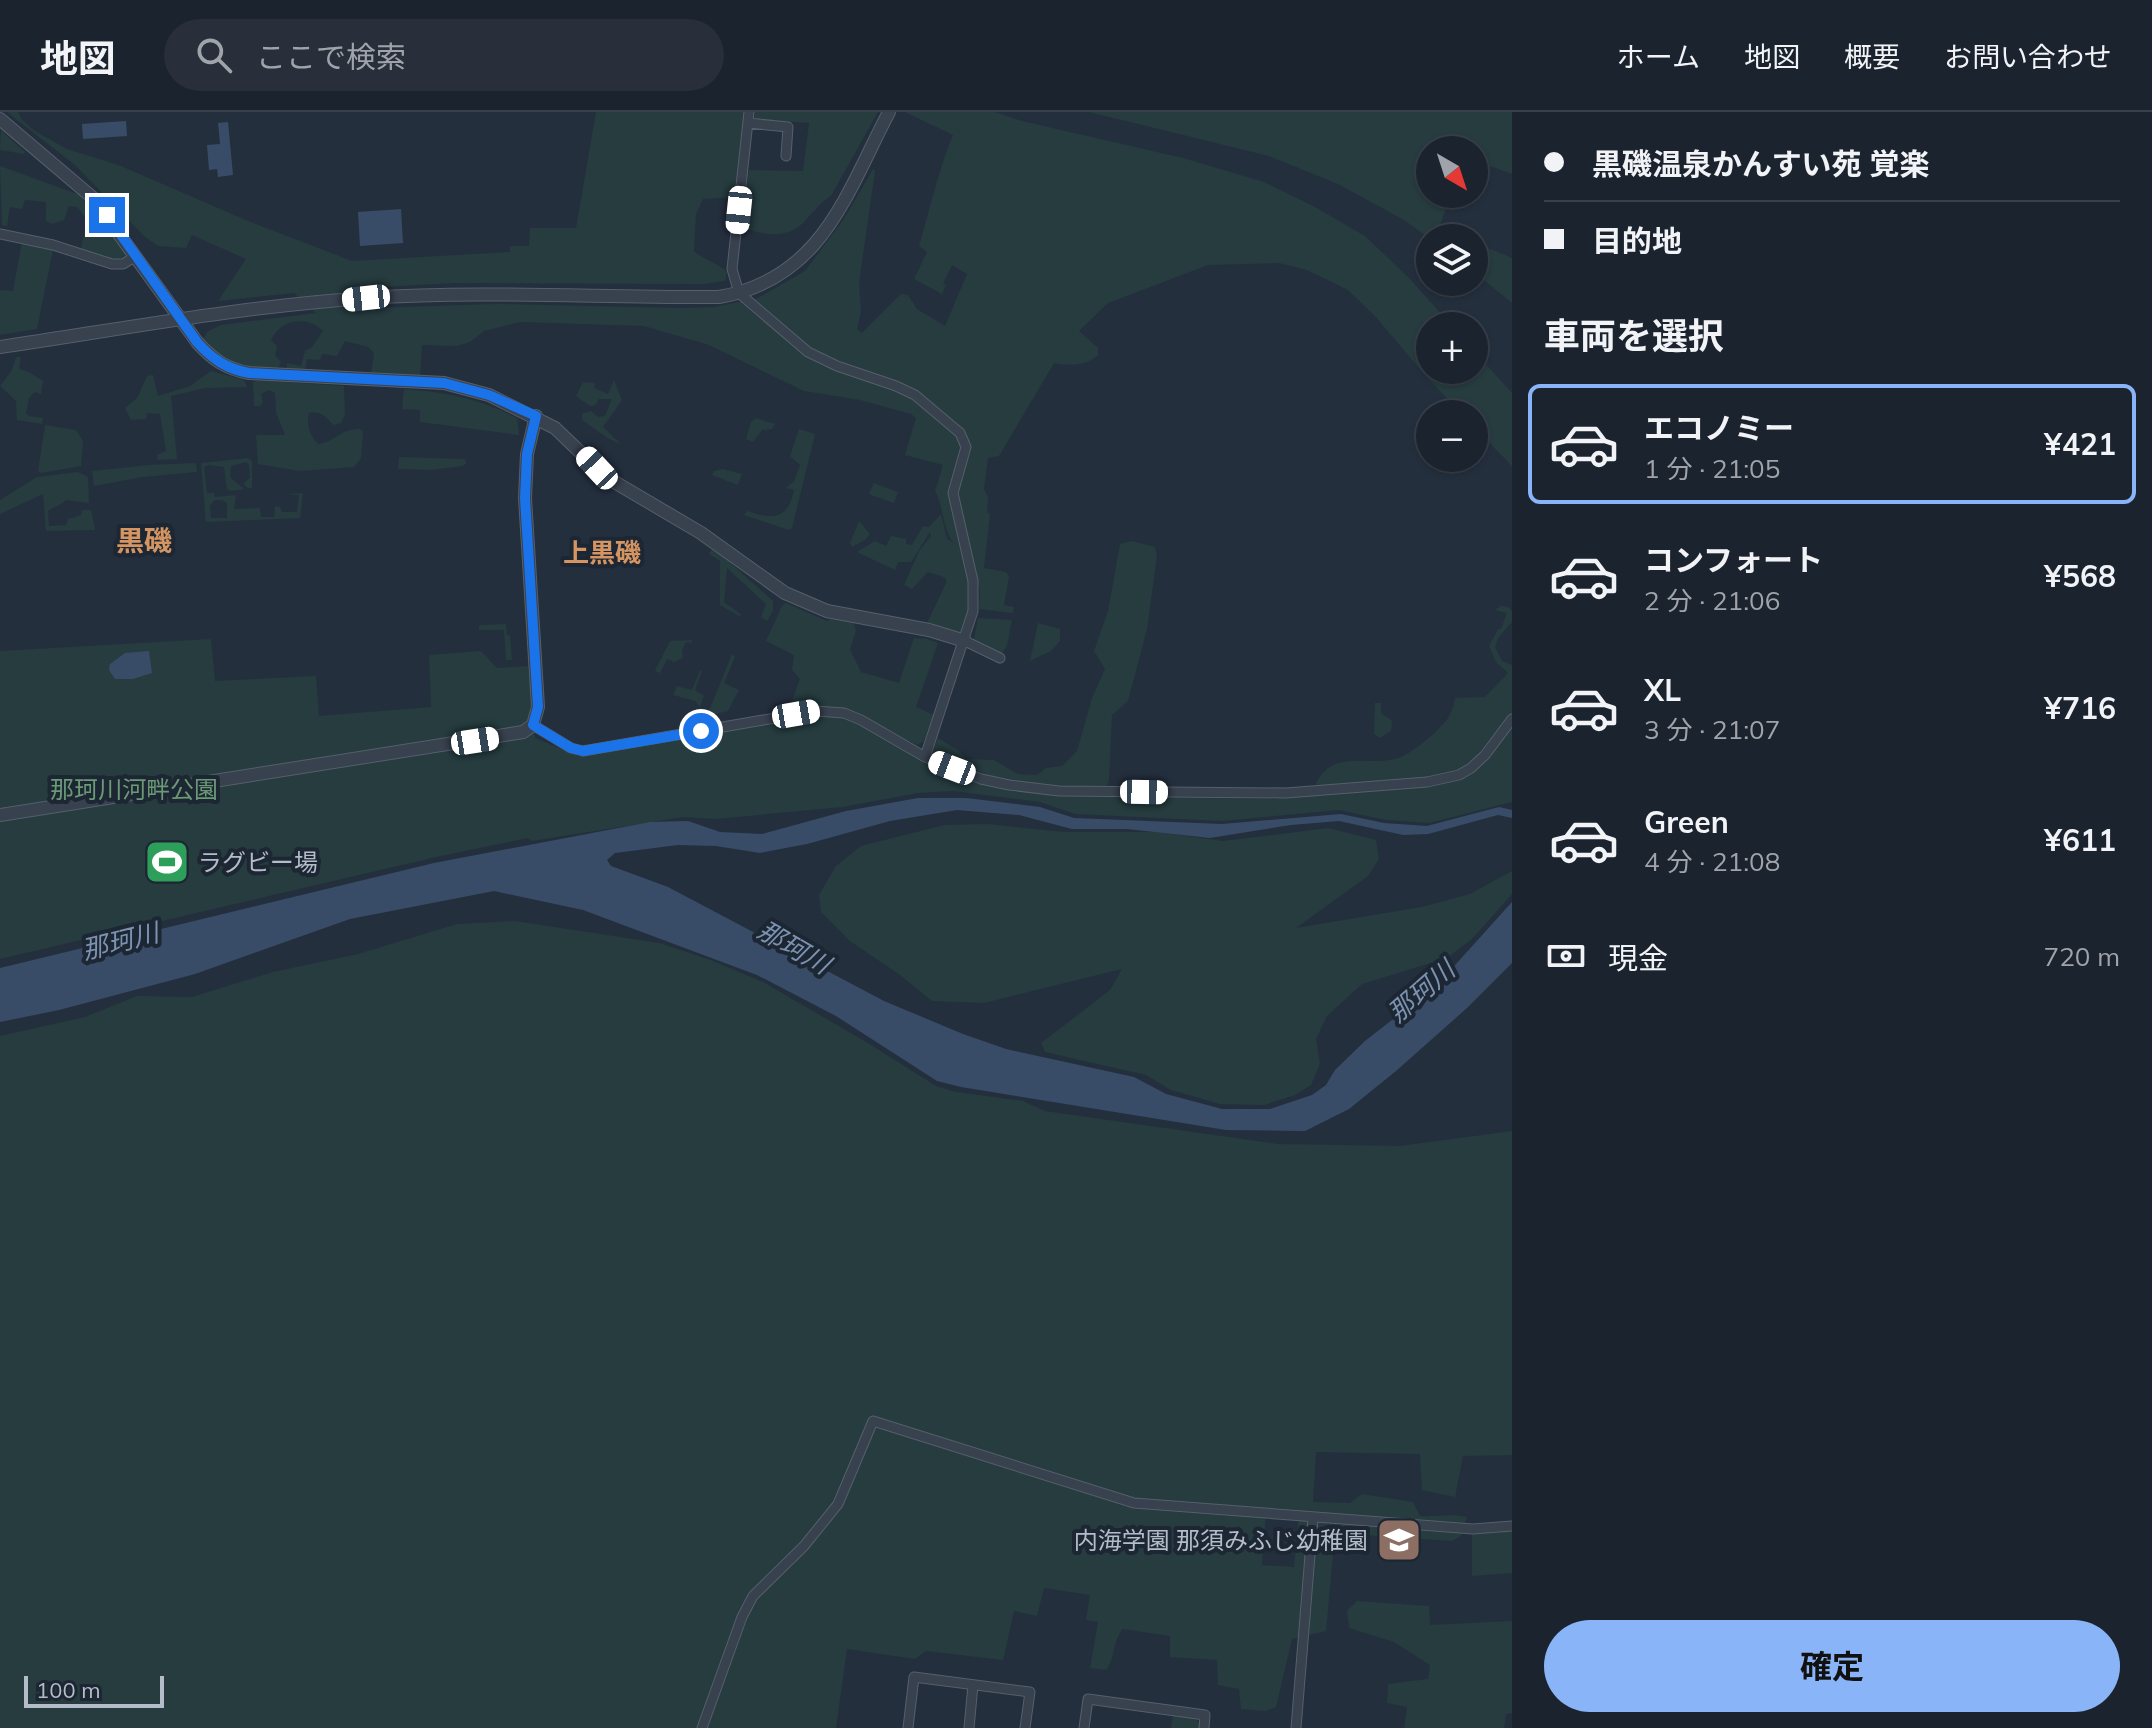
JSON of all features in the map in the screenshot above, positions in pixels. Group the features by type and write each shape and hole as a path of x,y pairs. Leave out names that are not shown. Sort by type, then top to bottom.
{"street":[{"path":"0,347 180,319 366,298 481,293 719,297 739,293 766,284 788,271 819,240 889,112"},
{"path":"786,156 788,127 748,117 732,269 739,293 819,359 915,395 943,416 965,440 966,447 953,493 974,596 965,641 925,757"},
{"path":"0,119 85,189 206,352 237,371 444,383 489,395 536,416 566,437 606,477 701,533 785,593 827,611 929,630 965,641 1000,658"},
{"path":"0,234 53,245 112,264 123,264 136,256"},
{"path":"0,815 512,735 533,725 538,707 525,476 536,416"},
{"path":"533,725 571,748 583,751 816,711 844,713 925,757 981,779 1009,785 1059,791 1286,793 1404,785 1459,775 1485,755 1512,719"},
{"path":"702,1728 742,1617 753,1596 804,1546 838,1504 873,1421 1134,1503 1473,1529 1512,1526"},
{"path":"1296,1728 1313,1518"},
{"path":"908,1728 914,1677 1030,1692 1025,1728"},
{"path":"969,1728 973,1685"},
{"path":"1084,1728 1088,1699 1205,1715 1204,1728"}],"green space":[{"path":"7,112 18,112 35,131 67,149 121,166 248,221 352,261 510,252 510,246 529,246 530,228 576,228 596,112 746,112 736,197 703,199 696,214 694,251 727,272 725,281 704,284 453,283 347,289 344,293 366,308 497,304 682,308 714,307 758,298 805,271 844,219 873,169 859,283 861,312 857,329 862,333 901,294 908,295 917,309 945,326 967,274 952,265 942,294 914,279 927,252 919,246 953,135 905,112 995,112 1183,158 1264,182 1365,236 1416,286 1416,296 1425,296 1439,312 1416,312 1416,365 1376,317 1348,290 1307,270 1279,263 1208,265 1108,303 1079,331 1098,348 1098,355 1078,364 1054,363 999,456 988,458 984,489 988,497 987,512 990,514 984,568 1006,572 1009,576 1004,605 1014,607 1013,613 979,609 980,590 968,544 960,543 969,588 964,634 927,623 947,581 944,577 928,572 912,589 904,585 919,551 931,536 930,532 911,562 898,562 895,570 857,552 875,541 886,546 891,536 906,539 906,544 912,545 923,526 929,527 941,514 947,539 954,543 947,532 935,491 943,465 905,455 916,418 911,414 860,400 804,391 709,345 644,326 520,322 484,331 470,342 457,346 422,345 420,376 371,374 374,353 368,347 345,341 337,356 322,354 320,360 307,359 305,370 287,369 287,363 301,366 305,351 312,347 323,331 302,321 281,327 271,340 277,346 275,355 281,362 278,368 236,364 211,349 203,340 207,332 221,325 316,313 294,293 218,301 246,259 192,235 186,248 158,246 144,236 75,165"},
{"path":"755,112 878,112 831,196 803,223 782,234 741,228 749,170 803,171 809,123 754,119"},
{"path":"1089,112 1512,112 1512,174 1488,166 1488,136 1416,136 1416,208 1446,208 1440,224 1416,224 1416,229 1338,184 1269,156"},
{"path":"1,130 25,152 24,154 0,150"},
{"path":"0,166 80,195 126,255 114,262 83,250 81,246 88,221 77,207 69,206 64,220 52,224 46,221 46,202 25,200 22,209 10,207 7,226 2,225"},
{"path":"22,242 53,250 37,329 0,335 0,290 13,291"},
{"path":"1488,248 1512,258 1512,303 1488,283"},
{"path":"16,357 21,357 19,369 43,381 41,394 35,392 29,398 26,413 43,418 42,424 17,420 16,401 0,386 12,370"},
{"path":"1488,366 1512,393 1512,466 1488,441 1488,400 1449,400 1433,384 1488,384"},
{"path":"211,371 244,380 247,387 205,388 171,396 177,459 158,460 157,455 166,451 160,414 147,413 146,419 131,420 125,408 137,398 147,376 153,375 158,396 190,386"},
{"path":"255,380 344,386 345,415 341,423 333,425 323,415 309,413 308,426 318,444 346,431 363,431 361,458 354,467 300,471 258,464 256,435 285,435 276,412 275,393 269,390 261,394 263,402 260,406 254,406"},
{"path":"614,380 622,400 603,427 621,444 582,420 582,414 591,411 598,417 605,416 612,399 599,399 590,406 576,396 583,382 595,383 594,388 608,394"},
{"path":"404,389 448,394 488,405 517,418 519,435 420,422 420,410 402,409"},
{"path":"756,418 775,424 772,429 762,430 753,442 746,439 751,422"},
{"path":"45,425 76,430 83,441 81,466 38,471"},
{"path":"799,429 815,434 792,528 789,530 744,515 747,511 777,515 788,507 794,490 786,488 794,481 800,465 790,456"},
{"path":"399,457 465,459 466,463 431,470 398,469"},
{"path":"248,458 252,461 252,488 243,484 250,478 246,462 231,466 230,477 244,489 230,491 227,489 224,467 208,465 204,467 207,493 214,493 215,497 236,495 234,509 260,508 261,517 274,517 275,506 280,507 282,512 297,512 299,495 286,494 303,493 300,518 206,522 201,463","holes":["215,500 227,503 227,518 211,518 210,506"]},
{"path":"196,463 197,472 94,486 92,471"},
{"path":"723,469 742,474 738,485 712,475 714,471"},
{"path":"78,472 88,477 89,503 66,500 48,511 49,526 66,525 68,519 81,515 82,510 91,510 95,530 46,531 43,494 0,514 0,500 37,477"},
{"path":"874,483 898,492 894,503 869,493"},
{"path":"859,521 870,534 852,547 850,543"},
{"path":"1131,541 1155,547 1157,556 1147,629 1128,701 1112,715 1106,788 1057,788 1008,782 933,755 938,738 966,759 994,760 1018,774 1037,775 1046,768 1062,766 1077,751 1092,698 1105,669 1094,651 1108,611 1120,544"},
{"path":"715,549 773,601 773,611 767,621 761,617 766,604 727,568 724,602 742,615 720,605 720,561 709,554"},
{"path":"786,603 827,621 854,623 856,631 850,649 861,672 899,683 914,638 938,643 916,707 934,715 923,742 917,745 839,707 794,709 790,706 800,679 792,670 794,655 766,641"},
{"path":"1501,606 1512,611 1512,622 1498,638 1495,647 1502,661 1512,665 1512,714 1469,765 1456,773 1419,781 1323,787 1316,784 1332,765 1401,757 1446,721 1455,698 1485,697 1508,673 1496,662 1489,646 1507,613 1495,610"},
{"path":"978,618 1012,620 1007,646 1001,654 975,643"},
{"path":"1038,623 1060,629 1060,641 1051,651 1030,661"},
{"path":"506,624 512,660 506,660 504,630 479,630 479,625"},
{"name":"那珂川河畔公園","path":"211,639 215,681 316,676 319,716 431,707 429,655 481,651 497,668 528,666 535,738 578,756 811,715 841,716 861,724 924,763 1008,789 1059,796 1269,799 1416,788 1459,780 1512,726 1512,802 1429,823 1386,820 1339,810 1222,821 1075,814 1040,802 953,791 918,793 842,807 716,819 683,817 532,841 528,838 436,857 0,959 0,651"},
{"path":"692,640 691,643 686,642 683,658 674,662 667,659 660,673 655,671 670,641"},
{"path":"732,654 735,657 724,683 739,690 728,711 707,716"},
{"path":"700,670 695,690 704,696 700,707 695,701 673,695 677,686 692,690"},
{"path":"1375,703 1381,703 1381,713 1392,721 1391,731 1380,738 1374,734"},
{"path":"988,824 1063,832 1157,832 1223,841 1328,828 1376,840 1379,859 1368,876 1296,928 1422,907 1470,894 1512,871 1512,894 1472,939 1447,958 1362,984 1327,1016 1316,1039 1320,1064 1311,1085 1295,1095 1264,1105 1220,1104 1171,1090 1146,1075 1045,1052 1041,1043 1110,990 1122,969 984,1003 932,1001 850,941 821,912 819,895 836,866 861,846 945,825"},
{"path":"515,921 659,943 763,982 936,1086 956,1092 1023,1101 1045,1111 1278,1144 1400,1146 1512,1131 1512,1455 1463,1456 1455,1497 1422,1490 1420,1454 1316,1452 1313,1502 1350,1503 1362,1494 1413,1502 1420,1516 1467,1517 1461,1536 1452,1541 1335,1533 1326,1631 1292,1639 1276,1707 1265,1711 1241,1709 1239,1689 1218,1685 1217,1660 1170,1657 1170,1636 1123,1629 1106,1670 1090,1668 1098,1622 1086,1620 1090,1595 1044,1588 1037,1616 1014,1611 1003,1660 926,1651 915,1659 847,1649 836,1728 0,1728 0,1036 85,1017 137,996 192,997 273,972 358,954 457,924","holes":["1266,1511 1299,1511 1294,1567 1262,1565"]},
{"path":"1512,1531 1512,1573 1472,1576 1472,1534"},
{"path":"1357,1601 1429,1606 1430,1625 1512,1621 1512,1713 1506,1714 1504,1728 1404,1728 1407,1707 1387,1703 1388,1684 1428,1679 1430,1665 1394,1642 1349,1628 1347,1611"},
{"path":"1173,1716 1195,1718 1200,1724 1199,1728 1171,1728"}],"water":[{"path":"126,121 127,136 83,139 82,124"},
{"path":"228,122 233,175 218,177 217,169 209,170 207,145 220,144 218,123"},
{"path":"401,209 403,243 360,246 358,212"},
{"path":"149,651 152,673 133,679 115,679 109,670 110,664 125,653"},
{"name":"那珂川","path":"918,798 966,798 1040,807 1074,818 1222,824 1341,814 1384,823 1427,826 1499,807 1512,810 1512,818 1498,815 1428,834 1403,835 1339,821 1210,838 1127,829 1072,829 1019,815 957,810 890,821 807,844 760,853 716,846 678,845 615,853 607,860 611,866 668,887 884,1001 963,1034 1006,1049 1134,1077 1166,1094 1222,1109 1270,1109 1312,1095 1326,1085 1335,1070 1365,1041 1438,984 1512,902 1512,963 1396,1071 1349,1109 1305,1131 1226,1130 937,1081 836,1016 757,975 583,910 494,891 350,919 195,974 59,1010 0,1022 0,968 434,863 650,822 688,821 720,832 762,834 846,811"}],"place":[{"name":"ラグビー場","path":"167,862"},
{"name":"内海学園 那須みふじ幼稚園","path":"1399,1540"}],"district":[{"name":"黒磯","path":"144,540"},
{"name":"上黒磯","path":"602,552"}],"route":[{"path":"107,215 197,342 225,366 249,373 444,383 489,395 536,416 525,476 538,707 533,725 557,741 583,751 701,731"}]}
